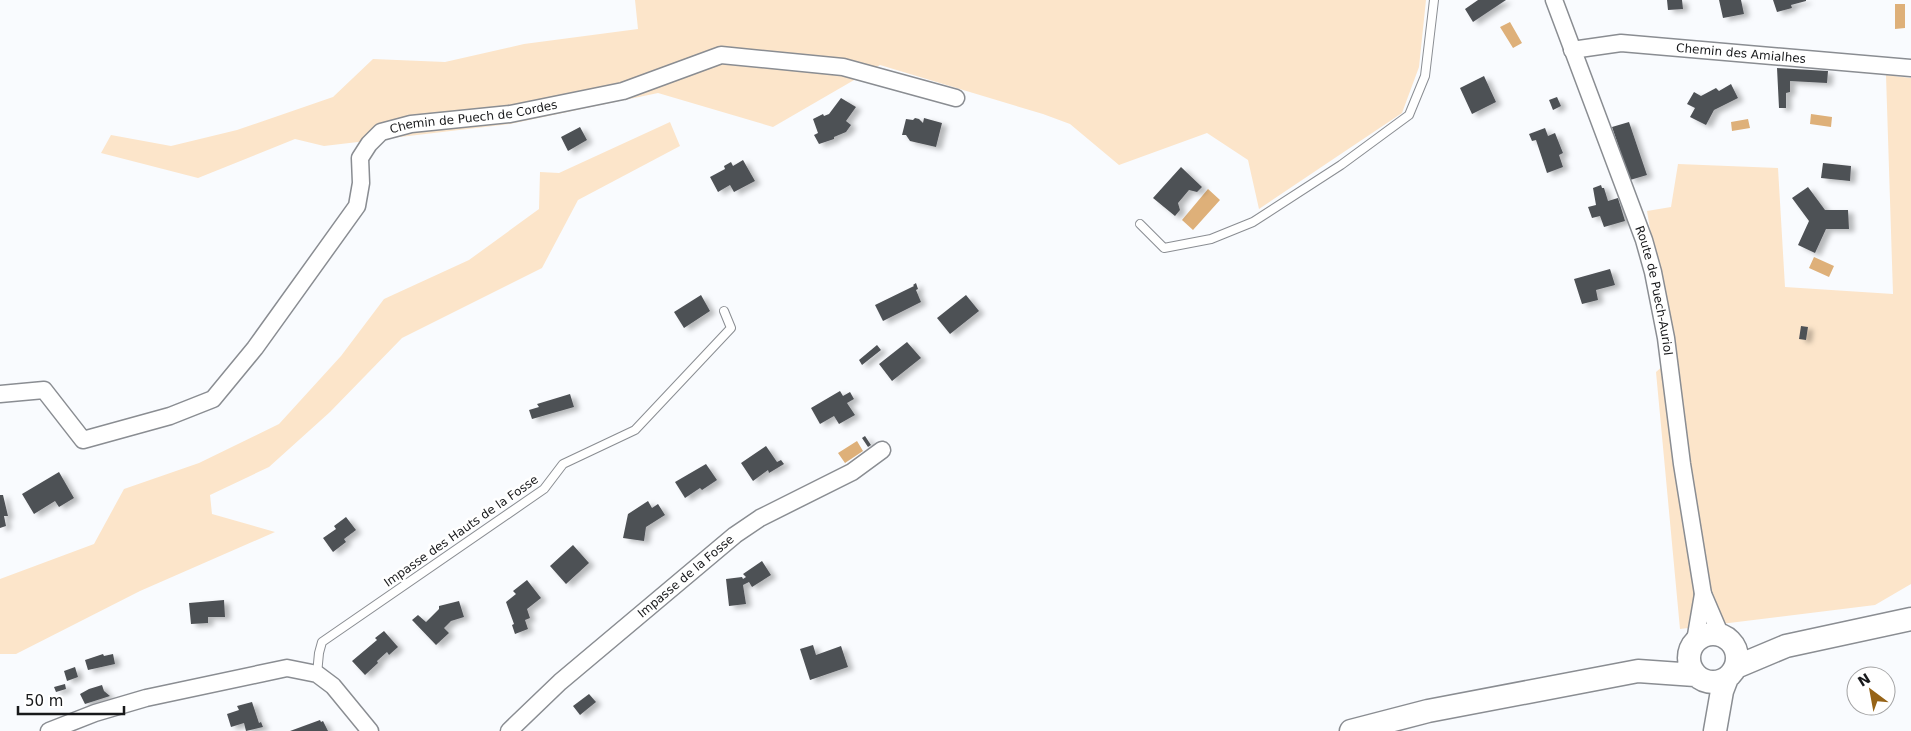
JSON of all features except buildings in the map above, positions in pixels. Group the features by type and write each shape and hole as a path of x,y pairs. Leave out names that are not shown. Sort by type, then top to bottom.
{"main road":[{"path":"1638,671 1698,677 1714,683 1786,646 1911,618"},
{"path":"1351,731 1428,711 1638,671 1709,634 1726,639 1786,646"},
{"path":"1715,731 1722,691 1731,673 1737,654 1726,639"},
{"path":"1693,644 1689,655 1691,669 1698,677 1707,708 1709,731"}],"street":[{"name":"Route de Puech-Auriol","path":"1554,0 1644,240 1653,272 1666,338 1682,464 1703,594"},
{"name":"Chemin des Amialhes","path":"1572,50 1621,43 1911,68"},
{"name":"Chemin de Puech de Cordes","path":"0,394 44,390 83,440 170,416 213,399 255,348 357,206 361,183 360,158 369,144 381,132 411,124 510,114 623,91 720,55 843,67 956,98"},
{"name":"Impasse de la Fosse","path":"509,731 560,682 735,535 760,518 852,472 882,450"},
{"path":"1703,594 1726,639"},
{"path":"1693,644 1703,594"},
{"path":"49,731 146,698 287,668 317,674 333,686 370,731"}],"lane":[{"path":"1140,224 1164,248 1211,239 1253,222 1341,166 1408,115 1425,76 1434,0"},
{"name":"Impasse des Hauts de la Fosse","path":"317,674 318,653 322,642 544,489 563,464 635,430 731,328 724,311"}],"shaded area":[{"path":"635,0 1426,0 1419,67 1402,113 1259,209 1248,160 1207,133 1119,165 1070,124 1043,114 880,65 773,127 658,93 510,124 324,146 295,139 198,178 101,153 111,135 171,146 237,130 333,97 373,59 445,62 524,44 638,29"},
{"path":"1895,4 1905,4 1905,28 1895,29"},
{"path":"1510,22 1522,43 1513,48 1500,27"},
{"path":"1886,75 1911,78 1911,584 1875,605 1680,629 1656,372 1672,358 1647,211 1671,207 1678,164 1778,168 1785,287 1893,294"},
{"path":"1811,114 1832,117 1831,127 1810,124"},
{"path":"1748,119 1750,128 1732,131 1731,122"},
{"path":"670,122 680,146 578,200 542,268 402,338 330,412 269,467 210,495 212,514 275,532 140,591 16,654 0,654 0,579 94,544 124,489 199,463 279,424 341,356 384,299 469,260 539,209 540,172 559,173"},
{"path":"1208,189 1220,200 1193,230 1182,220"},
{"path":"1814,257 1834,266 1829,277 1809,268"},
{"path":"857,441 863,451 845,463 838,453"}]}
